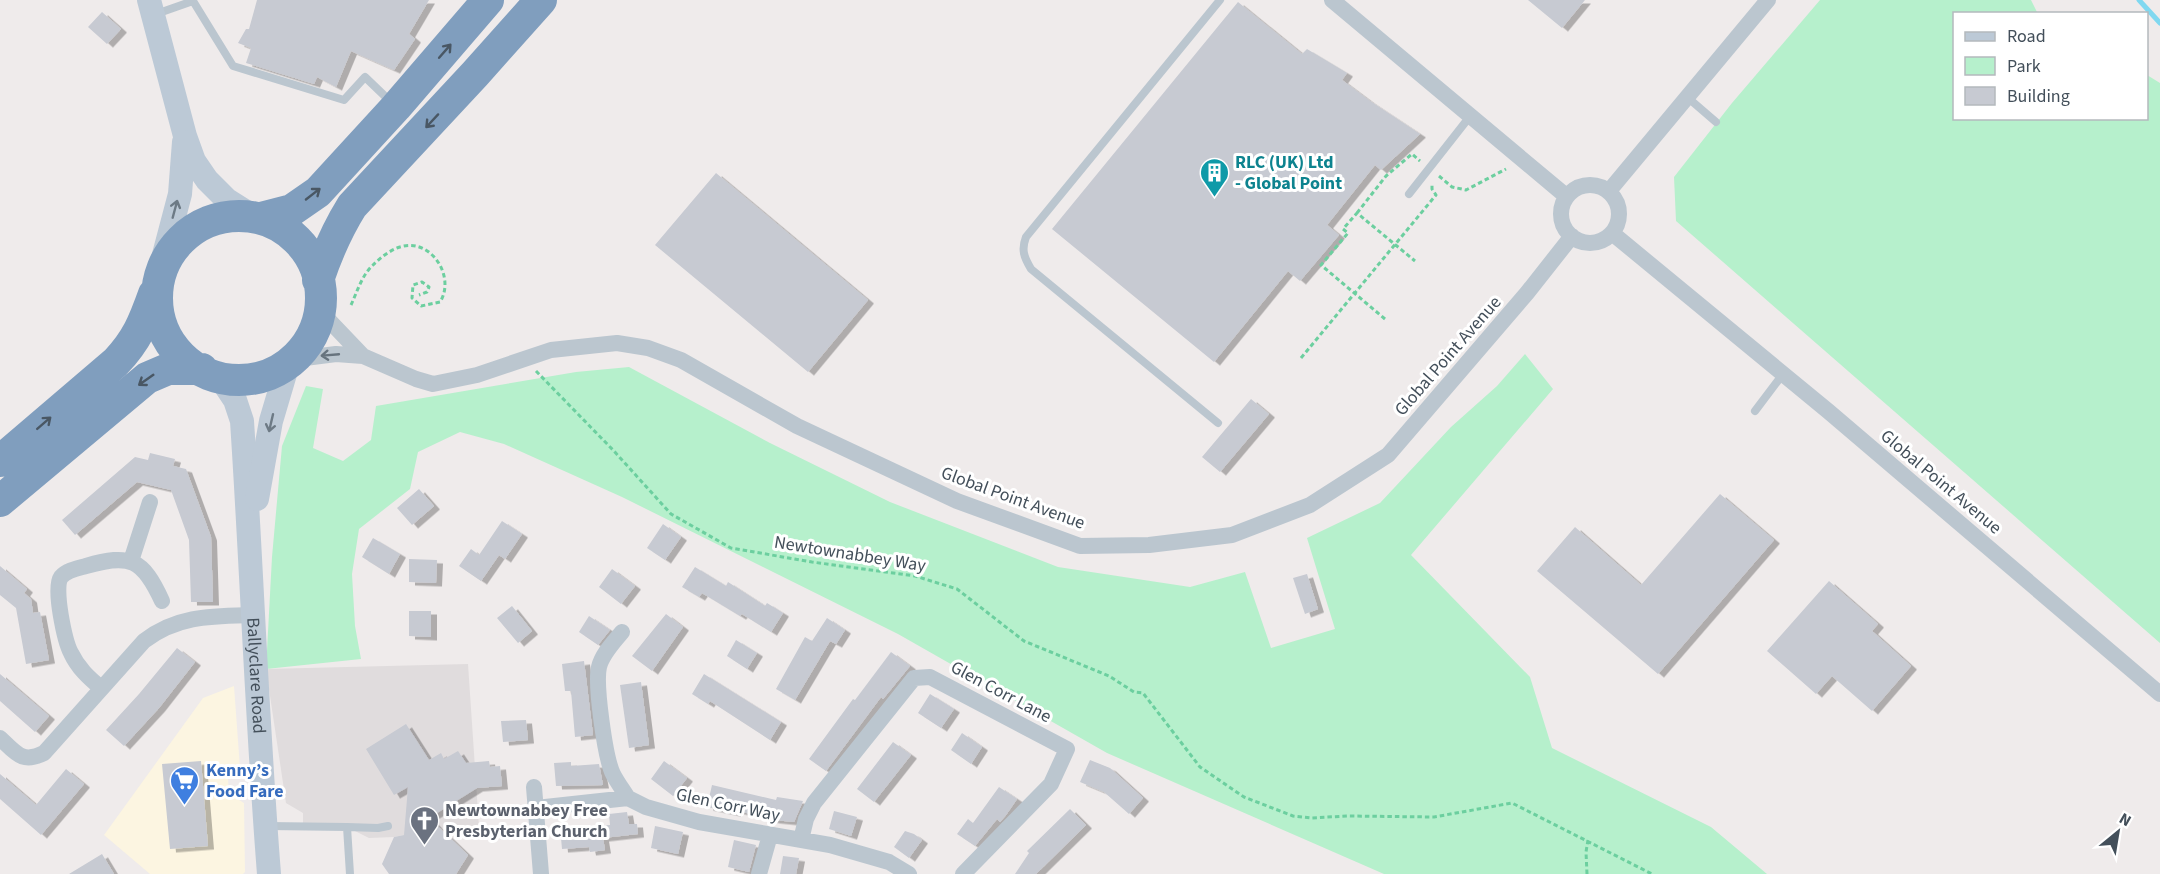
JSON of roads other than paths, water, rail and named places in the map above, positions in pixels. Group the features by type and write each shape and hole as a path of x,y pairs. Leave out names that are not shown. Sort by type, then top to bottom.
{"highway":[{"path":"0,461 116,363 130,347 140,333 158,280 175,246 190,231 205,222 218,218 257,218 292,210 318,192 396,107 488,0"},
{"path":"318,280 327,252 352,206 476,74 541,0"},
{"path":"0,501 152,375 168,369 210,373 238,381 258,380 292,363 314,333 320,311 321,294 318,280 299,247 284,230 257,218"},
{"path":"158,280 159,315 167,332 188,359 210,373"}],"main road":[{"path":"150,8 194,161 207,180 227,201 257,218"},
{"path":"158,280 180,194 185,136"},
{"name":"Ballyclare Road","path":"251,550 261,472 271,421 292,363"},
{"name":"Ballyclare Road","path":"210,373 235,400 242,421 269,874"}],"street":[{"path":"1332,0 1566,196"},
{"path":"1609,191 1768,0"},
{"path":"1592,184 1601,186 1609,191 1618,204 1620,212 1617,227 1597,242 1580,241 1572,237 1561,217 1566,196 1574,189 1592,184"},
{"name":"Global Point Avenue","path":"1612,233 1783,374 2160,694"},
{"name":"Global Point Avenue","path":"292,363 336,354 363,356 416,379 434,384 477,375 551,350 617,343 648,348 681,360 797,426 957,501 1080,546 1149,544 1232,535 1310,505 1388,455 1520,302 1572,237"},
{"name":"Global Point Avenue","path":"320,311 363,356"},
{"path":"131,561 150,502"},
{"path":"101,688 83,672 70,652 58,598 57,588 61,577 71,570 107,560 131,561 147,573 162,601"},
{"path":"0,738 24,758 33,758 44,753 144,641 158,630 175,622 195,618 253,615"},
{"path":"622,632 602,659 598,669 600,702 612,773 628,798"},
{"name":"Glen Corr Lane","path":"801,840 806,819 814,803 879,720 914,678 930,677 1067,749 1050,784 963,874"},
{"path":"534,787 541,874"},
{"name":"Glen Corr Way","path":"536,808 628,798 646,807 699,822 750,829 770,835 830,845 889,862 909,874"},
{"path":"759,874 770,835"}],"lane":[{"path":"1218,423 1031,269 1024,258 1022,248 1026,237 1220,0"},
{"path":"150,8 193,1 233,66 344,100 365,77 396,107"},
{"path":"1687,97 1716,122"},
{"path":"1409,194 1471,116"},
{"path":"1755,411 1783,374"},
{"path":"265,826 378,828 388,826"},
{"path":"347,827 350,874"}],"waterway":[{"path":"2139,0 2160,23"}],"place":[{"name":"RLC (UK) Ltd - Global Point","path":"1214,198"},
{"name":"Kenny’s Food Fare","path":"185,806"},
{"name":"Newtownabbey Free Presbyterian Church","path":"424,846"}]}
